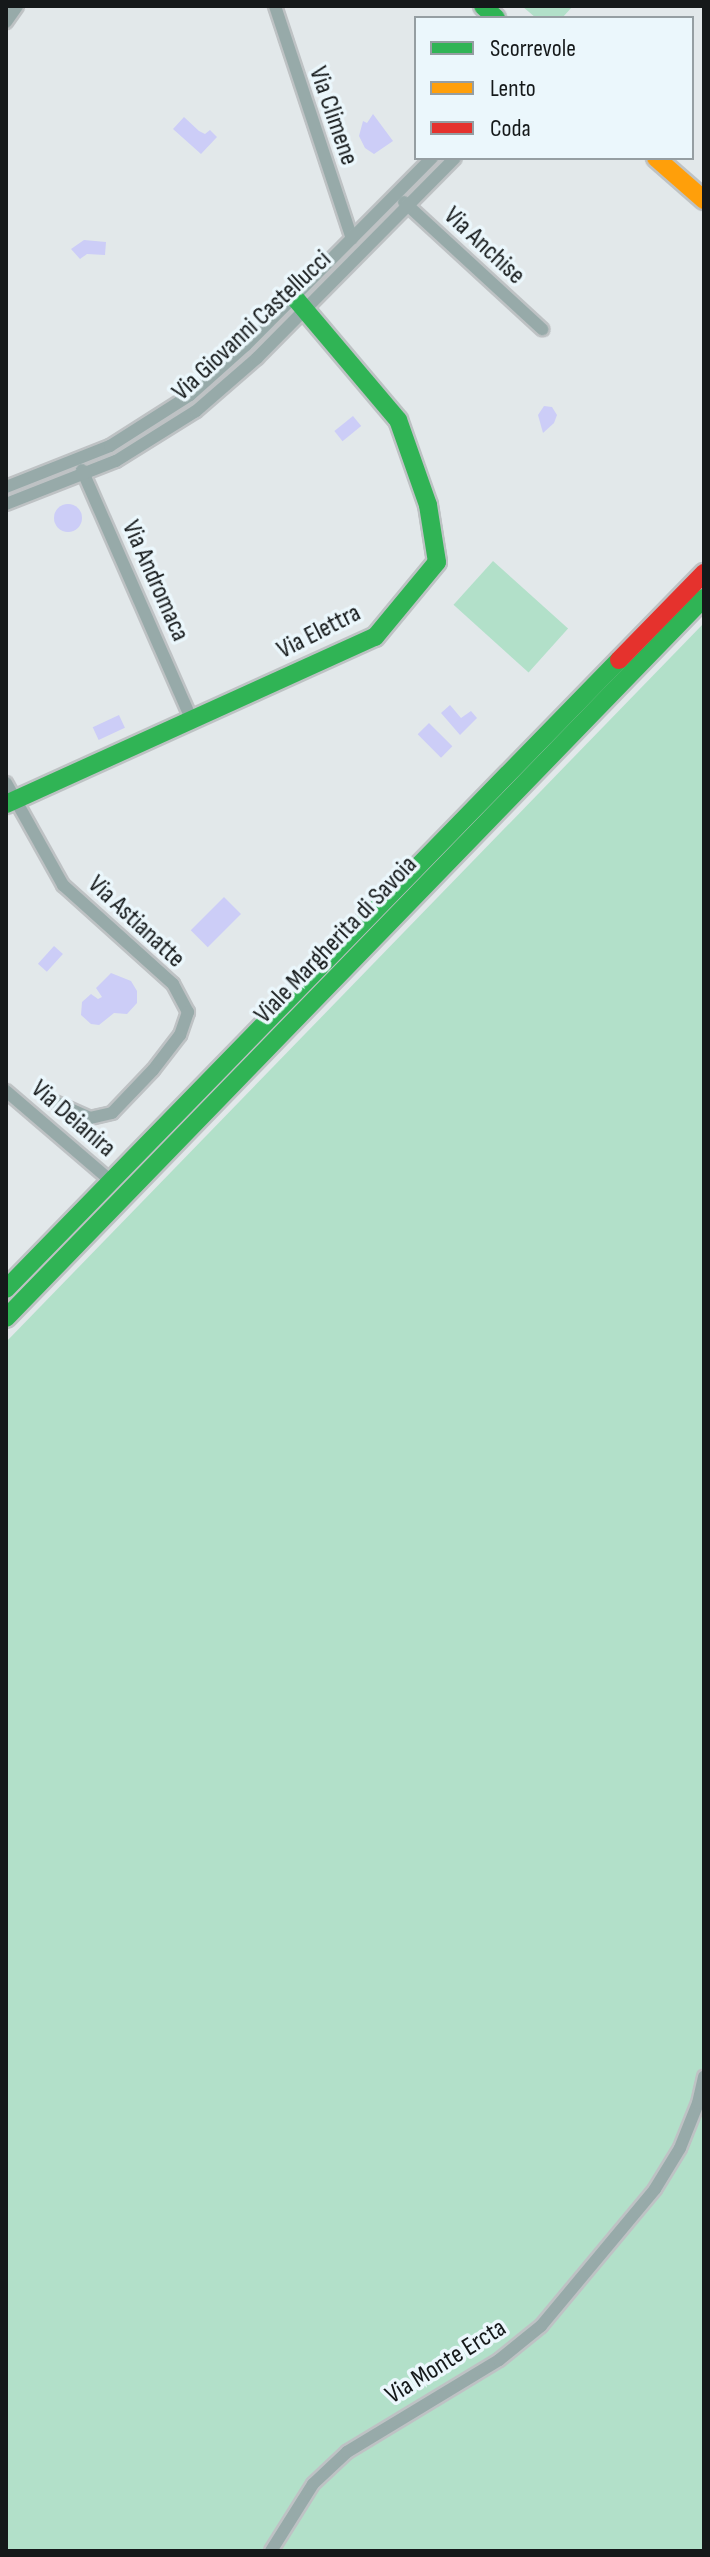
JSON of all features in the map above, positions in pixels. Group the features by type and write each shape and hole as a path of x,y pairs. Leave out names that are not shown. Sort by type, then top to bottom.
{"street":[{"path":"6,22 17,6"},
{"name":"Via Climene","path":"275,6 352,239"},
{"name":"Via Giovanni Castellucci","path":"6,504 84,475 147,443 196,411 300,304 352,239 430,160"},
{"name":"Via Giovanni Castellucci","path":"6,487 110,446 167,412 300,304 408,206 453,160"},
{"path":"658,160 704,200"},
{"name":"Via Anchise","path":"397,194 542,329"},
{"name":"Via Elettra","path":"10,803 375,637 437,562 428,505 398,420 300,304"},
{"name":"Via Andromaca","path":"78,460 192,720"},
{"name":"Viale Margherita di Savoia","path":"6,1289 704,573"},
{"name":"Viale Margherita di Savoia","path":"6,1318 704,598"},
{"name":"Via Astianatte","path":"6,783 10,803 63,885 173,984 188,1012 180,1035 112,1113 90,1118 52,1101"},
{"name":"Via Deianira","path":"6,1091 111,1181"},
{"name":"Via Monte Ercta","path":"271,2551 313,2484 347,2452 499,2360 541,2326 655,2189 680,2148 698,2103 704,2077"}],"green space":[{"path":"522,6 573,6 564,16 534,16"},
{"path":"493,561 568,629 529,672 454,605"},
{"path":"704,623 704,2551 6,2551 6,1342"}],"water":[{"path":"373,114 393,141 374,154 365,148 359,136 363,121 367,123"},
{"path":"184,117 199,131 205,134 210,130 217,137 201,154 173,129"},
{"path":"84,240 106,242 105,255 87,254 80,259 71,249"},
{"path":"544,406 552,407 557,415 554,423 543,433 538,415"},
{"path":"353,416 361,426 343,441 334,431"},
{"path":"68,504 78,508 82,518 78,528 68,532 58,528 54,518 58,508"},
{"path":"450,705 461,718 471,711 477,718 460,735 441,713"},
{"path":"119,715 125,728 99,740 93,727"},
{"path":"429,723 452,746 441,758 418,734"},
{"path":"224,897 241,914 208,947 191,930"},
{"path":"54,946 63,954 47,972 38,964"},
{"path":"111,973 131,981 137,991 137,1003 127,1014 114,1013 99,1025 91,1024 81,1015 82,1002 91,994 98,999 102,997 96,988"}],"traffic: fast":[{"path":"483,6 494,16"},
{"path":"6,804 375,637 437,562 428,505 398,420 294,297"},
{"path":"6,1318 704,598"},
{"path":"6,1289 619,660"}],"traffic: slow":[{"path":"658,160 704,200"}],"traffic: jam":[{"path":"619,660 704,573"}]}
